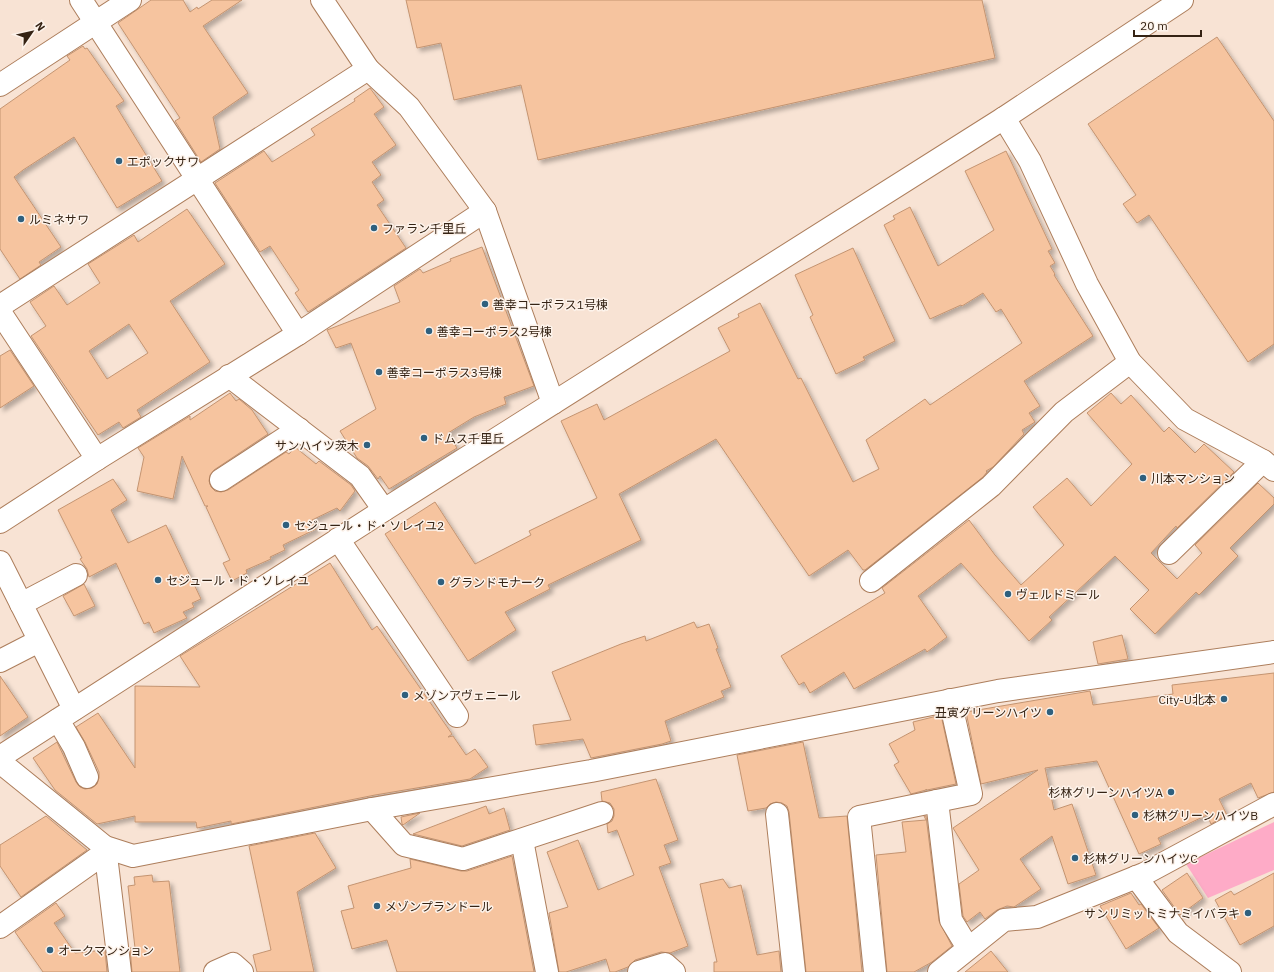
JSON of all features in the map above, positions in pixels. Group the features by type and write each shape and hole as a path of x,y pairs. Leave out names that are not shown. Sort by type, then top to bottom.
{"street":[{"path":"81,0 298,334"},
{"path":"0,85 130,0"},
{"path":"322,0 368,69 409,107 485,211 553,403"},
{"path":"0,757 338,539 1004,118 1182,0"},
{"path":"0,306 368,69"},
{"path":"1004,118 1030,161 1086,284 1130,362 1185,419 1268,465 1169,553"},
{"path":"0,522 97,459 298,334 485,211"},
{"path":"0,312 97,459"},
{"path":"871,581 991,486 1064,412 1130,362"},
{"path":"230,376 360,476 384,510"},
{"path":"221,480 299,429"},
{"path":"338,539 457,716"},
{"path":"0,562 39,641 66,715 74,747 87,777"},
{"path":"21,604 76,575"},
{"path":"0,661 39,641"},
{"path":"0,762 106,850 133,856 372,809 598,769 998,691 1274,652"},
{"path":"875,972 859,817 971,794 950,700"},
{"path":"937,801 951,920 968,948"},
{"path":"939,972 1004,920 1037,917 1136,877 1274,804"},
{"path":"372,809 404,845 463,859 602,812"},
{"path":"777,814 794,972"},
{"path":"522,840 547,972"},
{"path":"0,927 106,850"},
{"path":"106,850 120,972"},
{"path":"1136,877 1178,934 1230,972"},
{"path":"215,972 233,964 242,972"},
{"path":"639,972 665,964 674,972"}],"shaded area":[{"path":"1274,822 1274,870 1208,898 1186,864"}],"building":[{"path":"151,0 183,0 190,12 212,0 242,0 203,26 248,93 213,117 220,149 201,162 175,121 180,118 118,23"},
{"path":"406,0 982,0 995,58 538,160 521,85 454,100 441,43 417,48"},
{"path":"1217,37 1274,121 1274,344 1248,362 1149,215 1137,223 1123,204 1136,195 1088,124"},
{"path":"83,46 85,49 87,48 124,101 116,106 162,181 117,208 74,137 23,170 14,177 61,247 39,262 41,265 20,279 0,249 0,109 70,60 67,56"},
{"path":"370,88 384,107 374,114 396,145 372,162 381,175 372,182 384,200 377,205 406,248 308,312 295,293 299,290 270,246 260,252 215,183 264,151 272,162 315,135 311,129 355,101 354,99"},
{"path":"1006,151 1052,249 1048,251 1055,263 1050,266 1055,274 1054,275 1093,336 1024,381 1040,406 1029,413 1035,422 1022,430 1024,434 993,467 986,471 987,472 983,477 865,570 863,570 848,550 809,576 716,439 619,494 641,540 548,585 550,589 505,612 516,630 468,661 385,534 435,502 475,564 531,535 529,531 597,498 561,421 597,404 604,420 730,351 718,328 739,317 738,314 760,303 798,379 801,378 853,482 879,469 866,440 925,399 930,405 1022,343 1001,309 996,312 983,293 962,306 961,305 930,319 884,225 895,219 893,216 910,207 938,266 994,230 965,171"},
{"path":"187,209 225,264 170,301 210,362 137,410 141,417 123,428 119,422 98,435 31,336 46,326 30,302 54,286 67,305 100,283 88,264 134,235 138,242","holes":["129,324 148,353 107,379 89,351"]},
{"path":"482,247 534,386 504,397 506,404 474,417 448,433 457,448 389,489 380,476 378,479 368,466 357,458 340,431 376,409 351,343 336,348 327,330 400,302 394,286 420,269 423,273 451,261 450,259"},
{"path":"853,248 895,341 863,357 865,360 836,374 810,317 813,315 795,275"},
{"path":"10,350 34,386 0,408 0,356"},
{"path":"230,393 236,401 239,399 252,410 268,434 214,470 210,475 209,481 211,487 215,491 221,492 228,490 286,452 289,454 295,447 316,464 319,461 351,485 355,491 340,511 337,508 312,520 316,529 283,545 285,550 270,557 271,559 246,570 247,573 232,581 223,563 230,560 206,507 208,506 205,506 182,456 173,499 137,491 144,457 138,448 190,416 190,420"},
{"path":"1111,393 1121,404 1131,395 1164,432 1169,427 1195,453 1204,444 1234,472 1177,528 1176,526 1151,553 1177,579 1202,553 1195,545 1258,483 1274,498 1274,504 1230,548 1238,556 1199,595 1196,592 1155,634 1130,609 1149,590 1115,556 1049,617 1052,620 1029,641 961,563 918,596 947,637 927,652 925,649 854,689 844,672 810,693 804,682 799,685 781,656 885,593 882,588 969,520 995,555 1021,585 1064,545 1033,507 1067,478 1091,506 1132,464 1087,413"},
{"path":"113,479 127,500 111,510 128,543 166,525 201,599 192,603 194,607 183,612 187,618 154,633 149,622 144,624 116,563 89,577 87,569 80,559 82,558 58,510"},
{"path":"330,563 372,630 377,626 452,734 448,737 453,736 466,755 475,749 488,767 470,779 375,795 231,824 231,821 197,828 196,822 135,822 135,816 97,824 55,790 33,758 57,742 76,782 80,787 85,789 92,788 97,784 99,772 76,727 98,713 135,768 135,686 200,687 180,656"},
{"path":"84,584 95,606 74,616 63,596"},
{"path":"694,622 697,628 709,624 718,648 716,649 731,687 721,691 724,697 665,721 671,741 591,758 583,739 536,745 533,725 571,720 552,672 621,644 645,636 646,641"},
{"path":"1122,635 1128,659 1098,664 1093,642"},
{"path":"1274,673 1274,792 1258,798 1251,783 1219,799 1227,815 1211,824 1207,815 1158,838 1161,844 1139,854 1097,761 1045,768 1054,810 1072,804 1096,875 1068,884 1052,836 1020,859 1041,889 1014,907 1007,906 997,910 985,919 980,912 967,922 963,916 959,884 979,870 953,828 1038,770 981,784 966,712 1090,691 1093,705 1173,694 1172,685"},
{"path":"0,676 28,717 0,736"},
{"path":"941,715 956,784 926,789 911,794 894,765 899,762 889,744 915,730 913,722"},
{"path":"803,742 819,818 847,816 862,972 806,972 789,812 787,806 776,802 770,804 766,808 748,811 737,755"},
{"path":"656,779 678,840 664,845 671,863 659,867 688,946 670,953 661,952 635,960 628,967 615,972 610,972 606,959 566,972 559,972 549,913 568,907 547,852 578,840 598,890 634,875 617,830 608,833 607,824 612,821 614,809 610,803 602,801 601,792"},
{"path":"486,806 489,814 504,808 510,830 462,846 413,834"},
{"path":"420,813 403,825 402,824 401,817"},
{"path":"46,816 87,850 21,897 0,866 0,845"},
{"path":"924,816 926,816 939,921 952,946 932,962 914,972 887,972 876,855 906,852 902,822 926,820"},
{"path":"315,833 336,868 297,892 314,972 257,972 253,955 271,950 249,846"},
{"path":"512,856 534,972 397,972 387,940 352,949 341,911 354,908 348,886 411,868 410,859 461,871 467,871"},
{"path":"1187,873 1203,898 1180,915 1162,890"},
{"name":"サンリミットミナミイバラキ","path":"1274,873 1274,926 1240,945 1215,900 1231,891 1234,895"},
{"path":"152,875 153,882 169,881 180,972 132,972 130,948 135,948 128,886 135,885 134,877"},
{"path":"723,879 729,888 741,885 757,955 779,951 781,972 714,972 714,962 717,962 700,884"},
{"path":"1131,893 1139,905 1141,904 1159,928 1126,949 1100,906"},
{"name":"オークマンション","path":"56,903 65,916 54,923 75,953 105,950 107,972 43,972 15,932"},
{"path":"991,951 1008,972 965,972"}],"place":[{"name":"エポックサワ","path":"119,161"},
{"name":"ルミネサワ","path":"21,219"},
{"name":"ファラン千里丘","path":"374,228"},
{"name":"善幸コーポラス1号棟","path":"485,304"},
{"name":"善幸コーポラス2号棟","path":"429,331"},
{"name":"善幸コーポラス3号棟","path":"379,372"},
{"name":"ドムス千里丘","path":"424,438"},
{"name":"サンハイツ茨木","path":"367,445"},
{"name":"川本マンション","path":"1143,478"},
{"name":"セジュール・ド・ソレイユ2","path":"286,525"},
{"name":"セジュール・ド・ソレイユ","path":"158,580"},
{"name":"グランドモナーク","path":"441,582"},
{"name":"ヴェルドミール","path":"1008,594"},
{"name":"メゾンアヴェニール","path":"405,695"},
{"name":"City-U北本","path":"1224,699"},
{"name":"丑寅グリーンハイツ","path":"1050,712"},
{"name":"杉林グリーンハイツA","path":"1171,792"},
{"name":"杉林グリーンハイツB","path":"1135,815"},
{"name":"杉林グリーンハイツC","path":"1075,858"},
{"name":"メゾンプランドール","path":"377,906"},
{"name":"サンリミットミナミイバラキ","path":"1248,913"},
{"name":"オークマンション","path":"50,950"}]}
